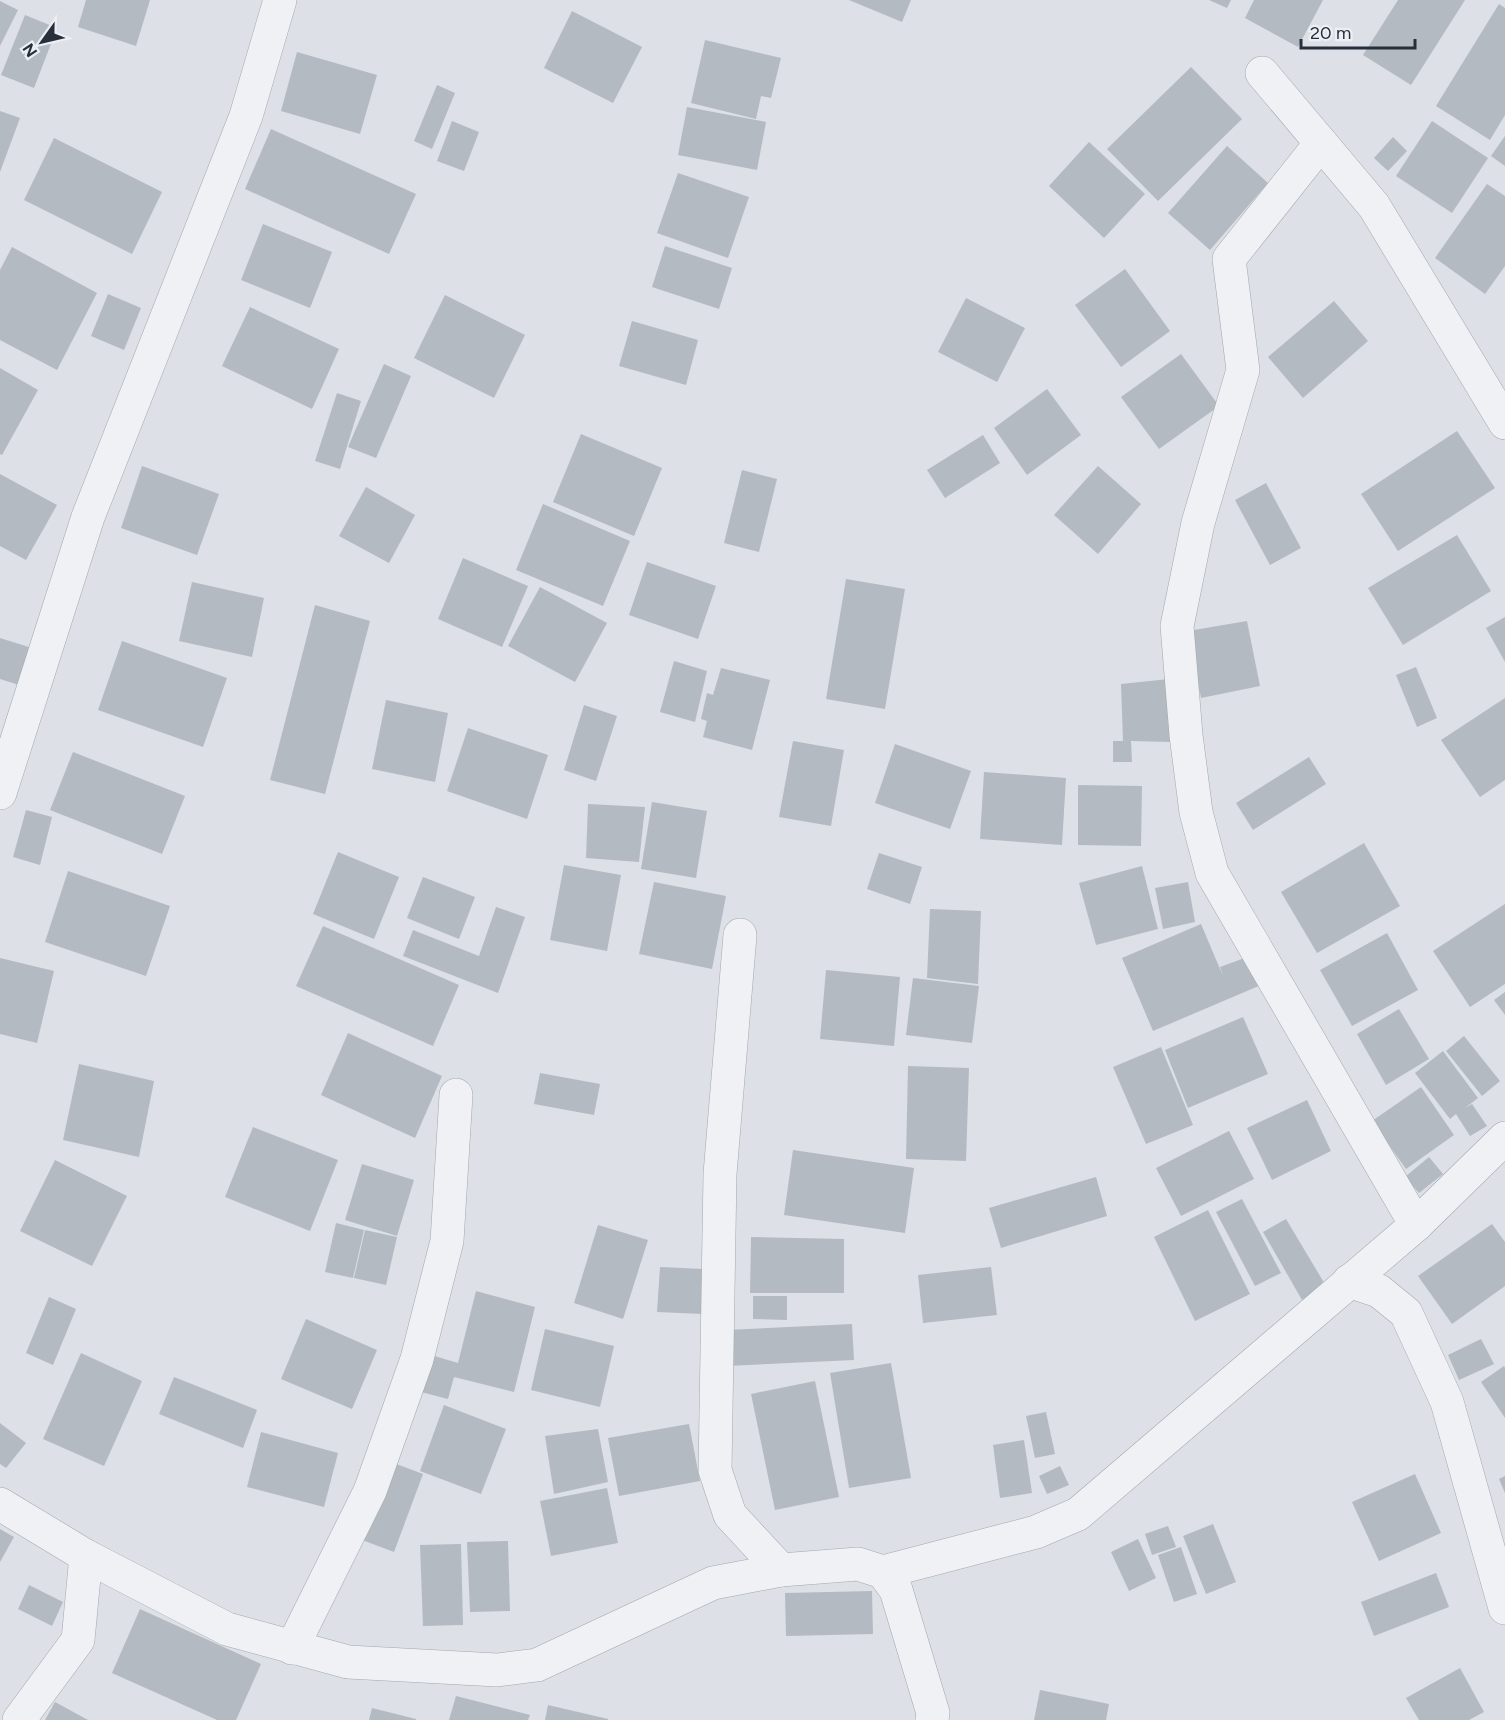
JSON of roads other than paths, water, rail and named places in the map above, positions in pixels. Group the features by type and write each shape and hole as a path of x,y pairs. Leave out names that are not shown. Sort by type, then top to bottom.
{"street":[{"path":"0,793 88,517 246,116 280,0"},
{"path":"1262,73 1374,206 1505,423"},
{"path":"1321,143 1229,259 1243,370 1198,524 1177,626 1186,735 1196,812 1212,873 1416,1225"},
{"path":"740,935 720,1174 715,1470 730,1515 781,1570"},
{"path":"292,1648 370,1491 417,1359 447,1241 456,1095"},
{"path":"0,1504 86,1556 227,1629 348,1662 497,1670 537,1665 713,1583 781,1570 858,1564 883,1572 1036,1532 1078,1514 1416,1225 1505,1138"},
{"path":"1349,1281 1380,1291 1406,1313 1447,1402 1505,1608"},
{"path":"19,1720 78,1640 86,1556"},
{"path":"883,1572 896,1590 933,1713 932,1720"}]}
